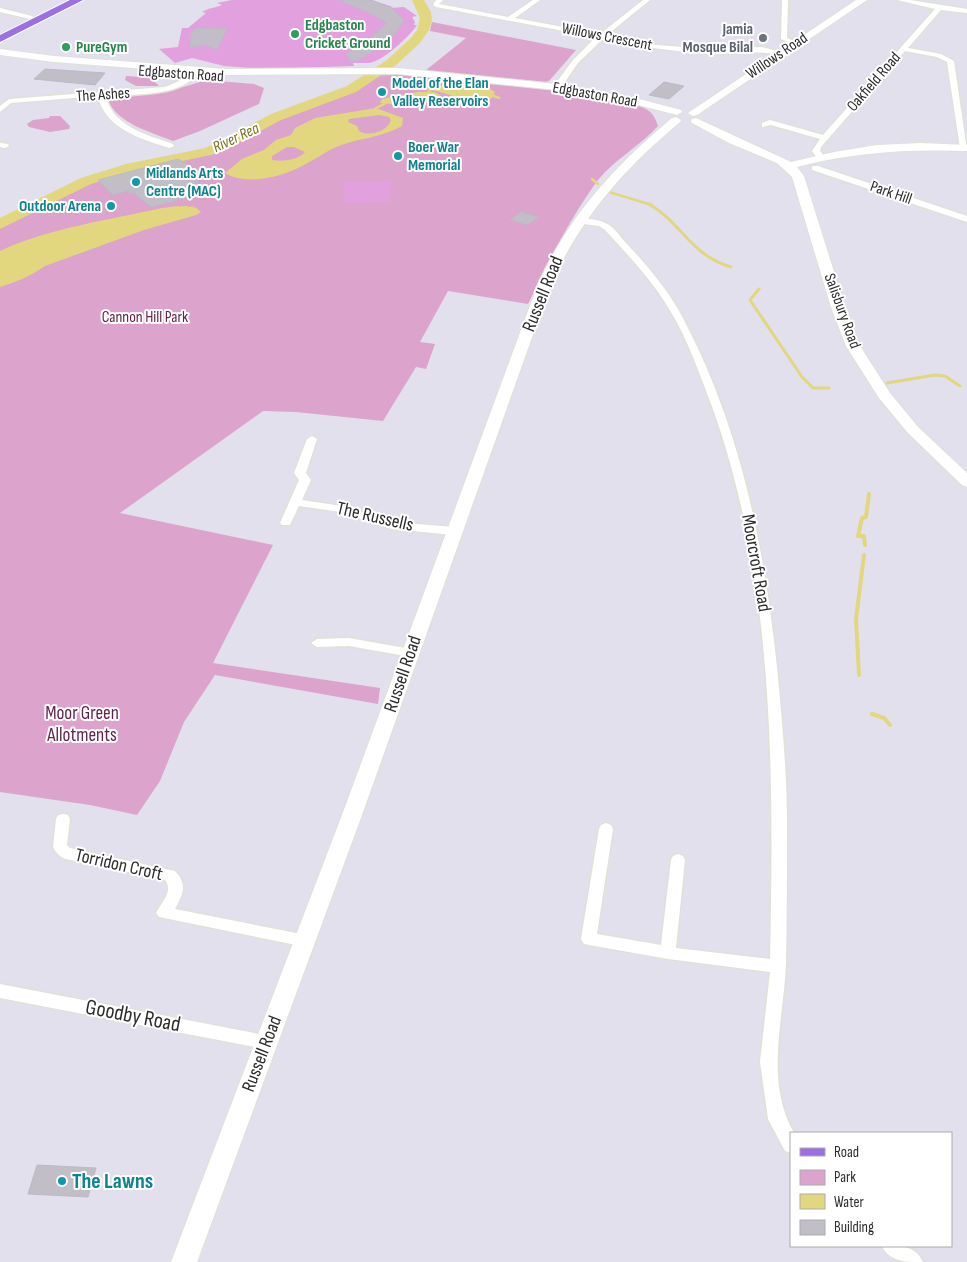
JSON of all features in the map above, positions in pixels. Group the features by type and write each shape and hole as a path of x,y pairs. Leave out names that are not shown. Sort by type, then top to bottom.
{"main road":[{"path":"0,39 78,0"},
{"path":"0,31 65,6"}],"street":[{"path":"512,19 511,17 537,0"},
{"path":"557,87 575,60 647,0"},
{"path":"785,0 784,39 795,43"},
{"name":"Willows Road","path":"695,117 795,43 862,0"},
{"path":"900,0 939,8 967,11"},
{"name":"Willows Crescent","path":"438,2 440,6 683,50 722,52 762,49 782,53"},
{"name":"Oakfield Road","path":"824,138 939,8"},
{"path":"0,10 30,18"},
{"path":"0,18 11,13"},
{"path":"695,117 727,137 773,156 789,166 854,150 895,146 966,148 950,61 939,55 904,48"},
{"name":"Edgbaston Road","path":"0,52 121,67"},
{"name":"Edgbaston Road","path":"0,57 194,73 270,76 388,70 557,87 639,102 688,122 695,117"},
{"name":"The Ashes","path":"0,110 9,101 102,96 173,88 186,81 194,73"},
{"path":"102,96 102,104 108,114 122,125 170,146"},
{"name":"Russell Road","path":"184,1262 265,1042 306,941 411,653 453,531 544,286 579,221 599,192 677,116"},
{"path":"765,125 770,122 800,129 809,134 824,138 816,151 821,157"},
{"name":"Salisbury Road","path":"789,166 798,176 838,307 853,346 884,395 913,430 967,482"},
{"name":"Park Hill","path":"814,168 967,219"},
{"name":"Moorcroft Road","path":"579,221 600,224 608,228 651,275 672,306 696,352 712,390 725,425 744,495 766,622 775,712 780,821 778,966 768,1062 776,1119 790,1143"},
{"path":"286,523 306,480 300,473 312,439"},
{"name":"The Russells","path":"296,502 342,509 392,525 453,531"},
{"path":"317,643 349,642 411,653"},
{"name":"Torridon Croft","path":"63,819 60,847 66,853 170,875 175,879 178,884 176,891 164,913 306,941"},
{"path":"606,829 589,939 668,953 778,966"},
{"path":"668,953 678,860"},
{"name":"Goodby Road","path":"0,991 265,1042"},
{"path":"892,1247 914,1262"}],"green space":[{"path":"432,22 576,50 549,81 545,82 425,71 466,38 430,31"},
{"name":"Cannon Hill Park","path":"381,72 549,90 637,105 651,112 658,126 598,180 569,225 528,304 448,291 420,342 435,344 426,369 416,367 383,421 296,412 263,411 120,513 273,545 213,663 380,688 378,704 215,675 184,722 160,781 137,815 90,805 0,792 0,227 29,214 71,190 101,178 187,159 221,148 301,108 346,94"},
{"path":"126,76 156,78 155,82 159,86 136,86 125,80"},
{"path":"206,80 254,84 264,88 259,104 173,141 127,121 119,116 107,100 125,95 159,93"},
{"path":"50,116 60,116 70,126 69,129 50,132 29,127 27,124 33,120 49,118"}],"shaded area":[{"name":"Edgbaston Cricket Ground","path":"232,0 371,0 393,7 390,8 404,7 417,16 412,17 415,22 414,25 417,25 402,42 375,62 353,63 354,66 261,69 224,66 192,58 175,63 159,49 178,47 182,28 188,28 206,13 202,12 222,5 217,3"},
{"path":"391,181 390,202 343,203 344,182"}],"water":[{"path":"440,86 488,88 495,92 492,98 477,101 430,90"},
{"path":"418,92 434,92 441,95 426,102 404,105 380,103 382,99"},
{"path":"376,108 403,118 402,126 394,130 336,147 284,174 264,178 243,179 225,173 242,159 264,150 276,140 291,135 295,128 315,118","holes":["379,115 389,117 391,120 386,128 377,132 363,133 359,131 357,126 348,122 349,119","287,147 294,147 305,152 290,160 272,160 272,156"]},
{"path":"178,206 194,206 192,208 195,207 201,212 144,230 45,266 34,273 0,287 0,251 59,230"}],"building":[{"path":"339,0 371,0 390,7 404,20 396,33 386,42 359,60 351,61 346,54 372,37 387,23 372,14"},
{"path":"195,28 227,29 217,50 205,45 190,47 191,34"},
{"path":"45,69 105,73 95,85 34,79"},
{"path":"664,82 684,86 669,99 649,95"},
{"name":"Midlands Arts Centre (MAC)","path":"178,159 204,175 187,191 193,196 151,207 134,193 130,194 128,191 113,195 98,180"},
{"path":"521,212 539,217 527,225 510,220"},
{"name":"The Lawns","path":"37,1165 96,1168 88,1197 28,1194"}],"waterway":[{"name":"River Rea","path":"0,224 99,176 126,168 210,151 276,117 352,89 378,73 416,41 426,21 425,12 418,0"},
{"path":"494,96 499,98"},
{"path":"376,108 386,103"},
{"path":"592,179 598,184"},
{"path":"609,192 649,204"},
{"path":"649,204 670,220 706,255 717,262 731,267"},
{"path":"759,289 750,300 802,377 813,388 829,388"},
{"path":"887,383 935,375 945,376 960,386"},
{"path":"865,545 864,536 858,536 862,518 866,517 869,494"},
{"path":"859,675 856,619 864,555"},
{"path":"872,714 884,718 890,725"}],"place":[{"name":"Edgbaston Cricket Ground","path":"295,34"},
{"name":"Jamia Mosque Bilal","path":"763,38"},
{"name":"PureGym","path":"66,47"},
{"name":"Model of the Elan Valley Reservoirs","path":"382,92"},
{"name":"Boer War Memorial","path":"398,156"},
{"name":"Midlands Arts Centre (MAC)","path":"136,182"},
{"name":"Outdoor Arena","path":"111,206"},
{"name":"The Lawns","path":"62,1181"}],"park label":[{"name":"Moor Green Allotments","path":"82,724"}]}
